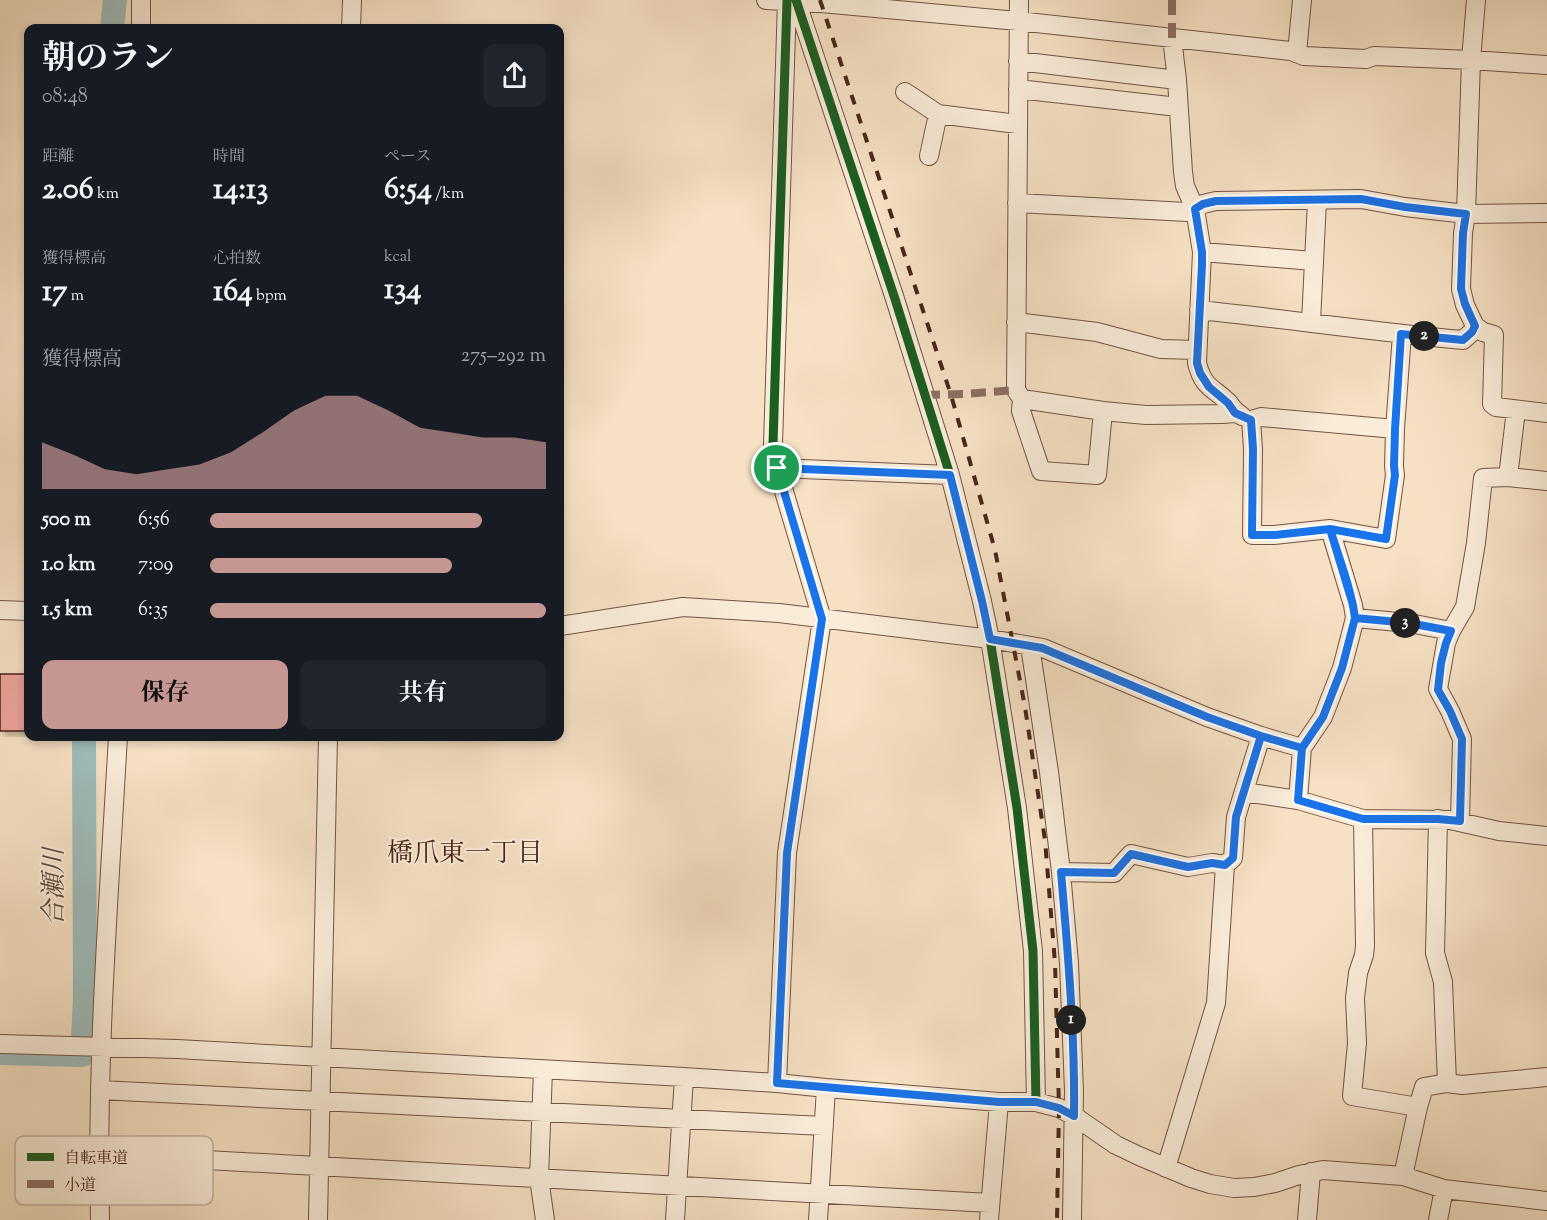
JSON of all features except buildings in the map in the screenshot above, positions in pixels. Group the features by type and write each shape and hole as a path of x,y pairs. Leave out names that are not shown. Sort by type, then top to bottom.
{"street":[{"path":"141,0 141,24"},
{"path":"351,24 352,0"},
{"path":"766,0 871,4 1291,51 1304,56 1366,59 1374,56 1547,65"},
{"path":"1019,0 1016,390 1022,399 1021,411 1041,471 1097,475 1103,411"},
{"path":"1296,53 1302,0"},
{"path":"1476,0 1471,60 1461,289 1475,326 1483,332 1494,335 1492,404 1516,411 1547,413"},
{"path":"777,1083 787,853 822,619 777,468 773,444 793,1"},
{"path":"793,1 895,299 950,475 982,601 1017,808 1033,951 1036,1102"},
{"path":"1172,38 1183,172 1185,186 1195,209 1202,252 1197,363 1209,387 1243,416 1253,449 1252,535 1330,529 1386,539 1395,475 1395,429 1401,334"},
{"path":"1018,61 1177,80"},
{"path":"1018,89 1179,107"},
{"path":"905,92 938,114 1017,124"},
{"path":"929,156 938,114"},
{"path":"1017,203 1186,212 1216,201 1361,199 1466,214 1547,213"},
{"path":"1311,322 1317,201"},
{"path":"1202,252 1314,261"},
{"path":"1199,310 1463,340 1475,326"},
{"path":"1016,322 1097,332 1161,349 1197,350"},
{"path":"1022,399 1146,415 1222,414 1395,429"},
{"path":"1508,477 1516,411"},
{"path":"777,468 950,475"},
{"path":"1460,821 1462,739 1438,690 1446,643 1465,607 1476,543 1483,478 1508,477 1547,481"},
{"path":"1298,800 1302,748 1323,717 1342,668 1355,618 1330,529"},
{"path":"564,625 683,607 779,613 990,639 1042,648 1207,717 1302,748"},
{"path":"0,610 24,611"},
{"path":"1355,618 1409,623 1451,631"},
{"path":"1030,646 1049,772 1069,963 1074,1091 1072,1220"},
{"path":"1166,1168 1216,1003 1225,865 1233,858 1236,817 1261,736"},
{"path":"99,1136 101,1048 118,741"},
{"path":"318,1220 328,741"},
{"path":"1244,792 1298,800 1363,819 1460,821 1499,831 1547,836"},
{"path":"1363,819 1365,946 1355,998 1357,1043 1352,1096 1418,1107"},
{"path":"1438,819 1435,953 1443,982 1447,1083"},
{"path":"1061,872 1114,873 1131,854 1188,867 1212,863 1225,865"},
{"path":"0,1044 177,1049 684,1077 999,1102 1036,1102 1059,1108 1074,1116 1116,1145 1166,1168 1210,1184 1234,1188 1254,1187 1323,1170 1404,1176 1444,1189 1547,1201"},
{"path":"543,1070 539,1178 545,1220"},
{"path":"675,1220 684,1077"},
{"path":"1404,1176 1424,1087 1447,1083 1462,1085 1547,1077"},
{"path":"818,1220 826,1088"},
{"path":"100,1090 824,1126"},
{"path":"213,1160 820,1194 990,1211 999,1102"},
{"path":"1307,1220 1311,1172"},
{"path":"1438,1220 1444,1189"},
{"path":"100,1205 100,1220"}],"waterway":[{"name":"合瀬川","path":"112,24 115,0"},
{"name":"合瀬川","path":"83,1037 85,998 84,741"},
{"name":"合瀬川","path":"0,1053 82,1055"}],"railway":[{"path":"820,0 951,395 995,550 1025,707 1045,840 1055,963 1059,1108 1057,1220"}],"marked path":[{"path":"1172,0 1172,38"},
{"path":"925,395 1016,390"}],"cycle path":[{"path":"796,0 895,299 950,475 982,601 1017,808 1033,951 1036,1102"},
{"path":"777,1083 787,853 822,619 777,468 773,444 787,1"}],"district":[{"name":"橋爪東一丁目","path":"465,854"}],"route":[{"path":"777,468 822,619 787,853 777,1083 999,1102 1036,1102 1059,1108 1074,1116 1069,963 1061,872 1114,873 1131,854 1188,867 1212,863 1225,865 1233,858 1236,817 1261,736 1302,748 1323,717 1342,668 1355,618 1330,529 1386,539 1395,475 1395,429 1401,334 1463,340 1475,326 1461,289 1466,214 1361,199 1216,201 1203,204 1195,209 1202,252 1197,363 1209,387 1228,403 1235,413 1251,420 1252,535 1330,529 1353,605 1355,618 1409,623 1451,631 1441,663 1438,690 1462,739 1460,821 1363,819 1298,800 1302,748 1207,717 1042,648 990,639 950,475 777,468"}]}
